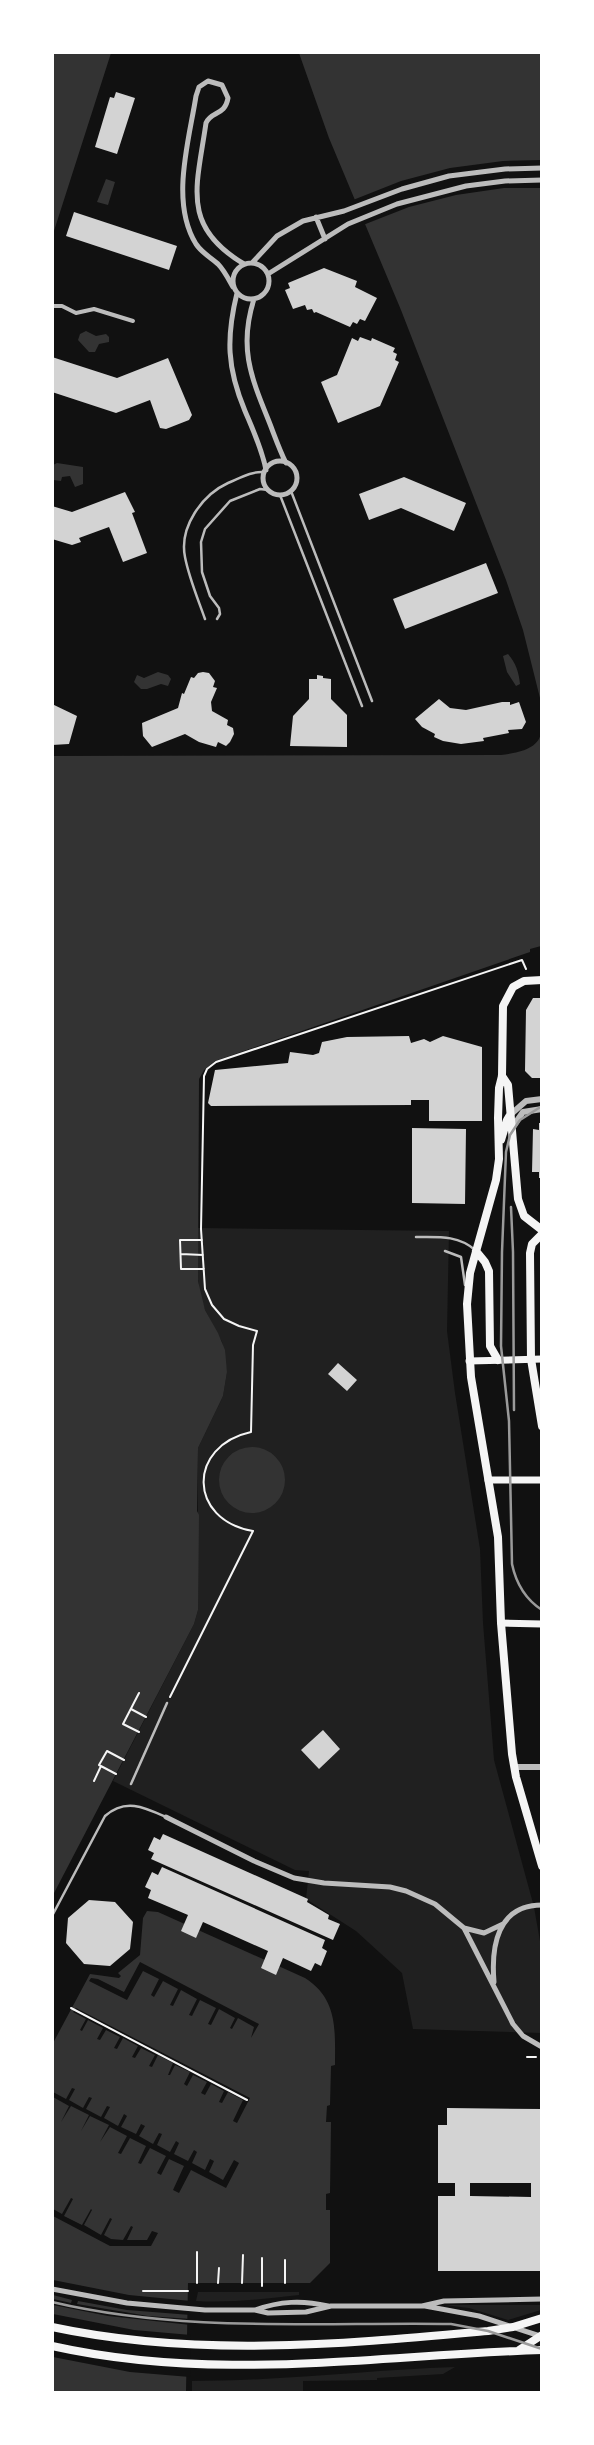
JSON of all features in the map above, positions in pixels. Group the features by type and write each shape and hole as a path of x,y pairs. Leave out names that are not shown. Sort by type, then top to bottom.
{"main road":[{"path":"542,980 524,981 513,987 505,999 502,1015 502,1076 499,1088 500,1142 496,1180 476,1251 467,1296 469,1362 500,1550 501,1623 514,1767 542,1866"},
{"path":"502,1076 508,1085 516,1184 520,1207 524,1216 542,1230"},
{"path":"500,1142 510,1115"},
{"path":"542,1234 532,1244 530,1253 531,1360 542,1426"},
{"path":"476,1251 485,1262 489,1271 490,1346 498,1360"},
{"path":"469,1362 542,1359"},
{"path":"488,1480 542,1480"},
{"path":"501,1623 542,1624"},
{"path":"52,2327 144,2343 242,2347 429,2336 513,2327 542,2318"},
{"path":"517,2351 541,2336"},
{"path":"52,2346 132,2360 242,2366 542,2350"}],"street":[{"path":"244,264 218,247 204,229 199,215 198,184 206,123 208,118 225,108 228,98 222,85 208,81 199,87 196,96 184,178 184,211 188,227 195,242 206,256 220,266 237,293 254,299"},
{"path":"252,263 282,232 298,223 316,217 357,206 402,189 450,176 505,169 542,168"},
{"path":"268,274 360,218 415,198 449,189 505,181 542,180"},
{"path":"316,217 325,239"},
{"path":"233,287 235,272 244,264 252,263 264,268 268,274 267,290 254,299 246,334 248,363 252,379 286,463"},
{"path":"237,293 229,328 230,360 236,387 262,453 265,471 263,480 268,490 280,495 291,491 296,483 296,475 292,467 286,463 273,463 265,471"},
{"path":"52,306 62,306 76,313 94,309 133,321"},
{"path":"510,1115 526,1101 542,1099"},
{"path":"512,1129 523,1112 542,1109"},
{"path":"514,1767 542,1767"},
{"path":"166,1817 254,1861 294,1878 324,1883 374,1884 406,1891 435,1904 464,1928 484,1933 503,1923"},
{"path":"494,1985 495,1946 503,1923 508,1917 518,1911 542,1905"},
{"path":"464,1928 466,1936 494,1985 513,2024 524,2036 542,2047"},
{"path":"52,2289 127,2304 205,2310 255,2310 268,2313 295,2313 331,2306"},
{"path":"422,2306 444,2301 542,2299"},
{"path":"255,2310 270,2304 305,2301 331,2306 422,2306 472,2314 541,2336"}],"lane":[{"path":"205,619 184,556 185,538 190,521 204,500 215,490 253,473 265,471"},
{"path":"217,619 220,614 210,596 202,568 201,542 205,529 230,501 260,489 268,490"},
{"path":"291,491 372,701"},
{"path":"280,495 362,706"},
{"path":"416,1237 453,1238 462,1241 476,1251"},
{"path":"445,1251 461,1257 467,1296"},
{"path":"131,1784 167,1703"},
{"path":"52,1916 104,1816 116,1807 133,1804 166,1817"}],"path":[{"path":"167,1703 253,1531 236,1528 222,1520 210,1507 204,1491 204,1474 210,1458 220,1444 235,1436 252,1432 253,1345 258,1331 234,1324 217,1312 209,1300 205,1289 202,1240 204,1076 207,1068 216,1062 522,960 526,969"},
{"path":"202,1240 180,1240 181,1269 204,1269"},
{"path":"181,1254 203,1255"},
{"path":"139,1693 123,1724 139,1732"},
{"path":"130,1710 146,1717"},
{"path":"94,1781 106,1751 124,1760"},
{"path":"101,1766 116,1774"},
{"path":"71,2008 247,2100"},
{"path":"527,2057 536,2057"},
{"path":"197,2252 197,2283"},
{"path":"242,2283 243,2255"},
{"path":"262,2258 262,2286"},
{"path":"285,2260 285,2283"},
{"path":"218,2283 219,2268"},
{"path":"143,2291 188,2291"}],"shaded area":[{"path":"52,53 111,53 53,234"},
{"path":"299,53 541,53 541,702 523,630 506,580 401,310 329,138"},
{"path":"106,179 115,182 108,205 97,202"},
{"path":"86,331 96,336 106,334 109,337 109,342 99,344 95,352 89,352 78,340 80,334"},
{"path":"57,463 83,467 83,484 75,487 70,476 62,477 61,481 53,480 53,465"},
{"path":"508,654 518,672 520,684 516,686 507,672 503,656"},
{"path":"158,672 168,675 171,679 168,686 161,684 141,689 134,682 137,675 144,678"},
{"path":"541,733 541,946 530,949 530,952 215,1061 204,1070 199,1079 198,1281 205,1310 225,1350 227,1372 223,1396 198,1448 198,1610 194,1624 53,1895 53,756 501,755 526,750 536,743"},
{"path":"198,1228 449,1231 447,1331 480,1549 483,1623 494,1760 534,1907 541,1947 541,2033 413,2029 402,1973 356,1931 306,1899 309,1871 295,1870 113,1781 194,1624 198,1610 198,1448 223,1396 227,1372 222,1342 205,1310 200,1295 197,1272"},
{"path":"252,1447 264,1450 275,1457 282,1468 285,1480 282,1492 275,1503 264,1510 252,1513 240,1510 229,1503 222,1492 219,1480 222,1468 229,1457 240,1450"},
{"path":"147,1911 158,1912 305,1978 316,1986 324,1996 332,2016 335,2052 335,2065 331,2066 330,2105 327,2106 326,2122 331,2122 330,2193 326,2194 326,2210 330,2210 330,2263 310,2283 188,2283 186,2392 53,2392 52,2045 90,1974 119,1978 121,1976 118,1973 140,1955 143,1918"},
{"path":"198,2292 299,2292 299,2295 234,2301 196,2301"},
{"path":"444,2305 541,2305 541,2310 508,2320 469,2308"},
{"path":"455,2367 443,2374 377,2378 377,2380 303,2381 303,2392 192,2392 192,2381 225,2381"}],"pier":[{"path":"541,160 541,188 504,188 456,195 409,207 363,225 353,200 401,181 450,168 503,161"},
{"path":"140,1962 259,2024 251,2038 254,2027 238,2018 232,2029 230,2028 235,2018 219,2009 211,2025 208,2024 216,2008 200,2000 192,2016 189,2015 197,1999 181,1990 173,2006 170,2005 178,1989 163,1981 154,1997 151,1995 159,1979 143,1971 127,2000 89,1981 91,1978 98,1979 124,1992"},
{"path":"76,2008 250,2098 237,2123 233,2121 243,2100 228,2092 222,2103 219,2102 224,2091 211,2084 205,2095 201,2093 207,2082 193,2075 187,2086 184,2084 190,2072 175,2065 170,2075 168,2075 173,2063 158,2055 152,2067 149,2066 155,2055 141,2048 135,2058 132,2057 138,2046 123,2038 117,2049 114,2048 120,2037 106,2030 100,2040 97,2039 103,2028 88,2020 82,2031 80,2030 86,2019 73,2012"},
{"path":"72,2088 75,2089 69,2100 83,2108 89,2097 92,2098 86,2109 101,2117 107,2106 110,2107 104,2118 118,2126 124,2114 127,2116 121,2127 136,2134 141,2124 145,2126 139,2136 153,2144 159,2133 162,2134 157,2145 170,2152 176,2141 179,2143 174,2154 188,2161 194,2150 197,2152 192,2163 205,2170 210,2159 214,2161 209,2172 223,2180 234,2160 239,2163 226,2188 191,2170 179,2193 173,2190 184,2166 169,2159 161,2175 157,2173 166,2156 150,2148 141,2164 138,2163 146,2146 130,2138 121,2154 118,2153 127,2136 110,2127 100,2142 109,2125 90,2116 81,2131 89,2115 71,2106 61,2122 69,2106 53,2097 53,2092 66,2099"},
{"path":"71,2198 73,2199 64,2216 82,2225 91,2209 84,2225 101,2235 110,2218 112,2219 104,2235 111,2239 123,2240 131,2226 133,2227 127,2240 147,2240 152,2231 158,2233 151,2246 110,2246 53,2216 53,2209 62,2214"},
{"path":"53,2280 129,2295 191,2301 191,2315 127,2310 78,2301 77,2304 148,2316 191,2319 191,2325 108,2316 53,2305 53,2299 71,2303 72,2300 53,2295"},
{"path":"53,2314 134,2330 191,2335 190,2377 130,2372 53,2357"}],"building":[{"path":"116,92 135,98 117,154 95,147 110,97 114,98"},
{"path":"74,212 177,246 169,270 66,236"},
{"path":"324,268 357,281 355,287 377,298 365,321 360,319 357,324 353,322 350,327 316,312 314,313 312,309 307,310 305,305 293,309 285,290 290,288 288,283"},
{"path":"360,337 371,341 372,338 395,348 393,352 397,354 395,360 399,362 380,406 338,423 321,382 337,375 352,338 358,341"},
{"path":"52,357 117,378 168,358 192,415 189,420 166,429 160,428 150,400 116,413 52,392"},
{"path":"404,477 466,503 454,531 401,508 369,520 359,494"},
{"path":"125,492 135,512 132,513 147,553 123,562 109,527 79,538 81,542 72,545 52,539 52,506 72,512"},
{"path":"486,563 498,593 405,629 393,599"},
{"path":"198,673 209,673 215,681 213,687 217,688 211,702 212,711 228,720 227,725 233,728 234,734 230,742 226,746 218,742 216,747 199,742 185,734 152,747 143,736 142,723 178,708 182,693 184,694 191,677 194,678"},
{"path":"317,675 331,679 331,699 347,715 347,747 290,746 293,716 309,699 309,679 317,679"},
{"path":"439,699 450,708 466,710 502,702 510,702 510,705 519,702 526,722 522,729 508,730 509,733 483,738 484,741 461,744 443,741 434,737 435,734 422,727 415,719"},
{"path":"52,704 77,716 69,744 52,745"},
{"path":"533,998 542,998 542,1078 532,1078 525,1071 526,1010"},
{"path":"409,1036 411,1043 424,1039 430,1042 443,1036 482,1047 482,1121 429,1121 429,1100 411,1100 411,1105 211,1106 208,1103 215,1070 288,1063 290,1052 313,1055 319,1053 322,1042 347,1037"},
{"path":"539,1123 542,1123 542,1178 539,1178 539,1172 532,1172 533,1129 539,1130"},
{"path":"412,1128 466,1129 465,1204 412,1203"},
{"path":"338,1363 357,1380 347,1391 328,1374"},
{"path":"323,1730 340,1749 319,1769 301,1750"},
{"path":"163,1834 308,1899 307,1902 329,1915 328,1919 340,1924 333,1940 151,1859 154,1853 148,1850 154,1837 160,1840"},
{"path":"162,1867 325,1940 322,1948 327,1951 321,1966 315,1963 311,1971 283,1958 276,1975 261,1968 268,1951 203,1922 196,1938 181,1931 188,1915 148,1898 151,1890 145,1887 152,1872 158,1875"},
{"path":"89,1900 115,1902 133,1922 130,1949 110,1966 84,1964 66,1943 68,1918"},
{"path":"447,2108 542,2109 542,2271 438,2271 438,2196 455,2196 455,2183 438,2183 438,2125 447,2125","holes":["470,2183 531,2183 531,2197 470,2196"]}],"railway":[{"path":"542,1106 520,1120 510,1135 506,1152 501,1346 509,1421 512,1564 522,1590 542,1610"},
{"path":"511,1207 514,1410"},
{"path":"52,2302 101,2312 201,2322 251,2324 451,2324 488,2331 542,2349"}]}
